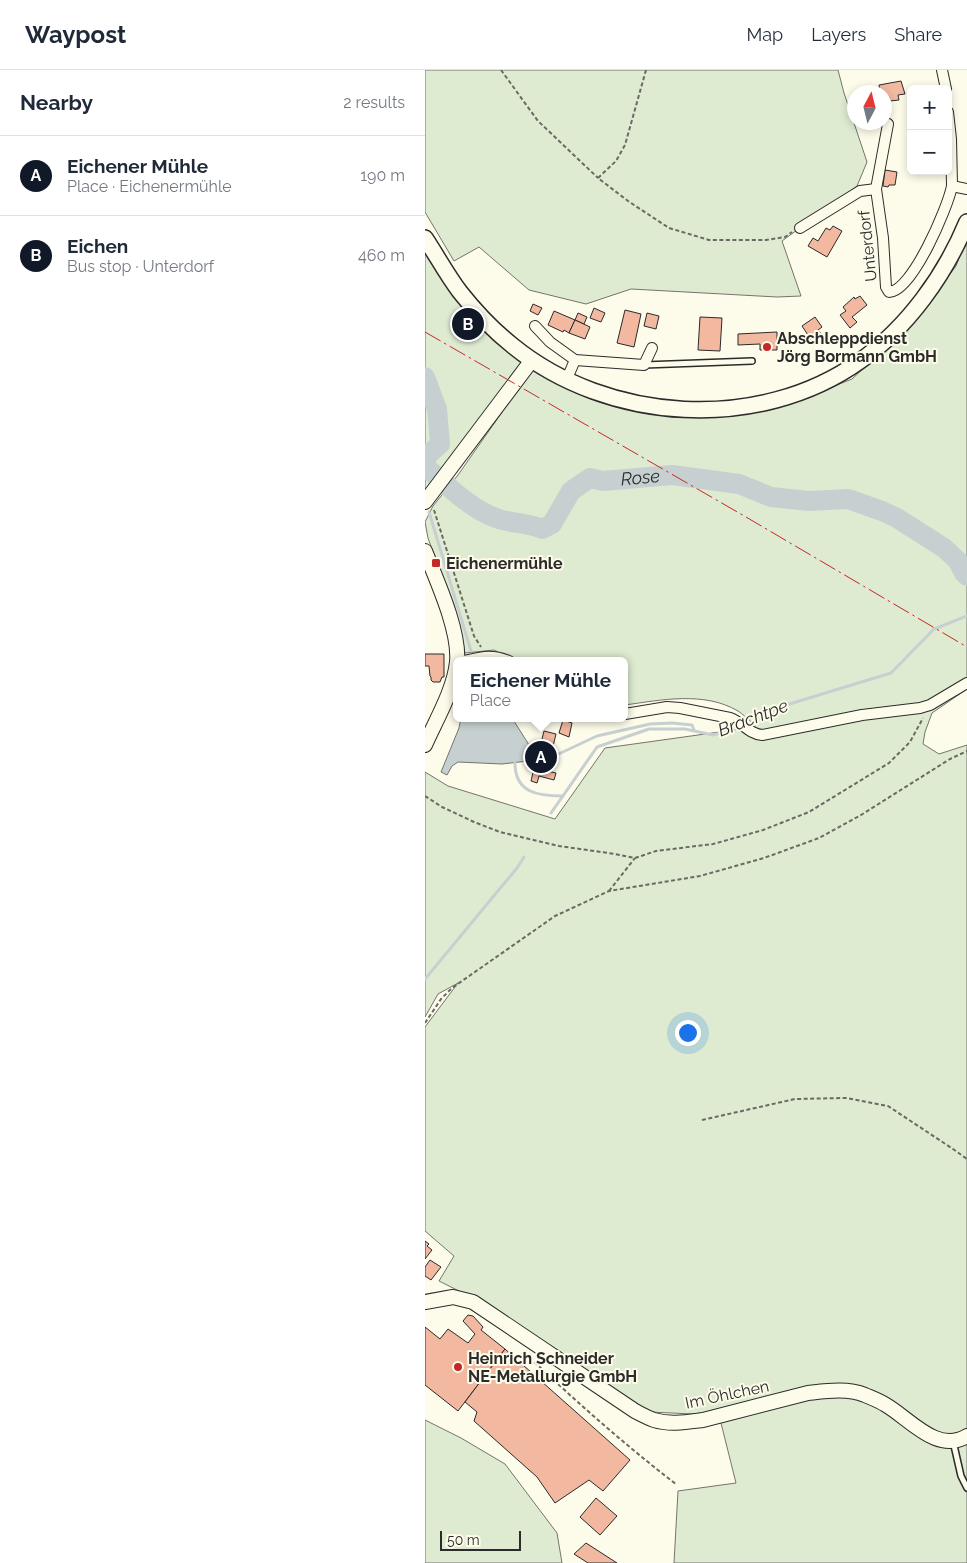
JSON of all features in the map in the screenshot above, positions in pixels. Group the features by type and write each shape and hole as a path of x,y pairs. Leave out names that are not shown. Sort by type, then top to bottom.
{"main road":[{"path":"425,238 460,292 493,329 513,347 532,360 567,381 593,392 654,407 686,410 737,407 770,401 823,383 854,365 893,333 929,291 948,262 967,222"}],"street":[{"path":"941,70 945,85"},
{"name":"Unterdorf","path":"887,130 876,189 883,238 886,287 889,292 893,292 900,287 930,244 950,198 952,186 950,130"},
{"path":"952,186 967,188"},
{"name":"Unterdorf","path":"801,228 860,191 876,189"},
{"path":"535,326 550,342 575,360 644,364 652,348"},
{"path":"431,494 532,360"},
{"path":"567,381 575,360"},
{"path":"425,551 453,627 457,657"},
{"path":"480,657 488,655 499,657"},
{"path":"425,745 453,681"},
{"path":"628,714 667,707 681,708 721,715 737,720 757,735 766,735 862,715 902,711 930,705 967,683"},
{"name":"Im Öhlchen","path":"425,1302 453,1297 473,1302 635,1411 653,1420 667,1422 703,1420 808,1394 825,1391 844,1391 863,1394 885,1404 932,1437 953,1441"},
{"path":"953,1441 967,1436"}],"lane":[{"path":"644,364 752,361"},
{"path":"953,1441 961,1476 967,1488"}],"path":[{"path":"501,70 538,120 598,178 628,201 669,228 709,240 766,240 785,236 801,228"},
{"path":"598,178 616,161 625,145 645,70"},
{"path":"431,494 474,636 488,655"},
{"path":"425,796 442,807 474,822 501,832 559,846 635,858 656,851 713,844 763,830 809,812 889,763 910,742 930,705"},
{"path":"425,1024 441,999 452,988 555,916 609,891 700,876 764,858 819,838 861,815 950,759 967,751"},
{"path":"609,891 635,858"},
{"path":"702,1120 795,1098 846,1098 888,1106 967,1159"},
{"path":"520,1348 639,1455 677,1485"}],"green space":[{"path":"425,70 838,70 847,102 847,130 856,130 867,162 857,186 782,241 801,296 777,297 631,289 586,304 529,290 479,247 454,261 425,212"},
{"path":"967,237 967,689 932,713 923,744 939,754 967,745 967,1482 962,1483 967,1492 967,1563 674,1563 678,1491 736,1483 718,1411 693,1414 650,1412 483,1303 439,1281 454,1256 425,1231 425,1027 458,983 438,994 425,1017 425,772 448,786 555,819 605,748 741,729 753,723 738,711 711,701 668,699 628,705 628,657 508,657 494,650 465,653 457,619 428,538 425,522 433,506 458,475 533,368 565,387 625,406 743,411 807,397 852,379 915,321 956,266"},
{"path":"425,244 524,362 425,496"},
{"path":"425,1420 461,1438 505,1464 557,1533 562,1563 425,1563"}],"shaded area":[{"path":"460,722 515,722 531,748 528,761 502,764 458,762 452,766 447,775 441,772"}],"building":[{"path":"901,81 905,94 898,95 899,100 892,101 892,85 879,85"},
{"path":"885,170 897,172 895,185 883,186"},
{"path":"833,226 842,231 827,257 808,246 813,238 818,241 826,228 830,230"},
{"path":"860,296 867,305 852,317 857,322 850,328 840,315 846,311 843,307 854,297 855,299"},
{"path":"533,304 542,308 538,315 530,311"},
{"path":"594,308 605,313 601,322 590,318"},
{"path":"625,310 641,314 634,347 617,343"},
{"path":"554,311 575,320 569,333 548,325"},
{"path":"578,313 587,317 584,324 575,320"},
{"path":"647,313 659,316 656,329 644,326"},
{"path":"700,317 722,318 720,351 698,350"},
{"path":"815,317 822,327 818,330 822,335 812,341 802,326"},
{"path":"575,320 590,327 585,339 569,333"},
{"path":"777,332 777,350 760,350 760,344 738,345 738,334"},
{"path":"425,654 444,654 444,677 442,677 440,682 433,682 431,680 429,666 425,666"},
{"path":"562,722 572,723 569,737 559,733"},
{"path":"544,731 556,734 547,771 556,773 554,780 539,776 537,783 531,781 536,760 532,759 533,754 538,755"},
{"path":"425,1241 432,1250 425,1259"},
{"path":"430,1260 441,1267 431,1280 425,1276 425,1267"},
{"name":"Heinrich Schneider NE-Metallurgie GmbH","path":"468,1315 473,1316 483,1327 481,1330 505,1349 458,1411 425,1385 425,1327 440,1339 448,1329 468,1343 475,1334 463,1321"},
{"path":"505,1349 630,1460 603,1491 589,1480 555,1503 537,1477 474,1421 477,1412 465,1402"},
{"path":"596,1498 617,1516 600,1535 580,1517"},
{"path":"586,1543 617,1563 588,1563 574,1554"}],"waterway":[{"name":"Rose","path":"425,377 437,409 440,444 426,457 426,467 468,502 496,518 542,529 552,524 571,491 590,478 603,481 672,475 739,484 771,497 809,501 848,499 897,518 944,548 958,561 967,576"},
{"path":"429,512 471,651"},
{"name":"Brachtpe","path":"743,722 760,713 891,673 934,629 967,616"},
{"path":"550,758 597,736 650,724 672,723 692,725 694,730"},
{"name":"Brachtpe","path":"551,813 597,747 649,729 685,729 713,735 728,731 738,725"},
{"path":"515,763 516,773 524,787 530,791 545,795 563,796"},
{"name":"Brachtpe","path":"425,979 524,857"}],"power":[{"path":"425,332 967,647"}],"place":[{"name":"Eichen","path":"468,324"},
{"name":"Abschleppdienst Jörg Bormann GmbH","path":"767,347"},
{"name":"Eichenermühle","path":"436,563"},
{"name":"Eichener Mühle","path":"541,757"},
{"name":"Heinrich Schneider NE-Metallurgie GmbH","path":"458,1367"}]}
